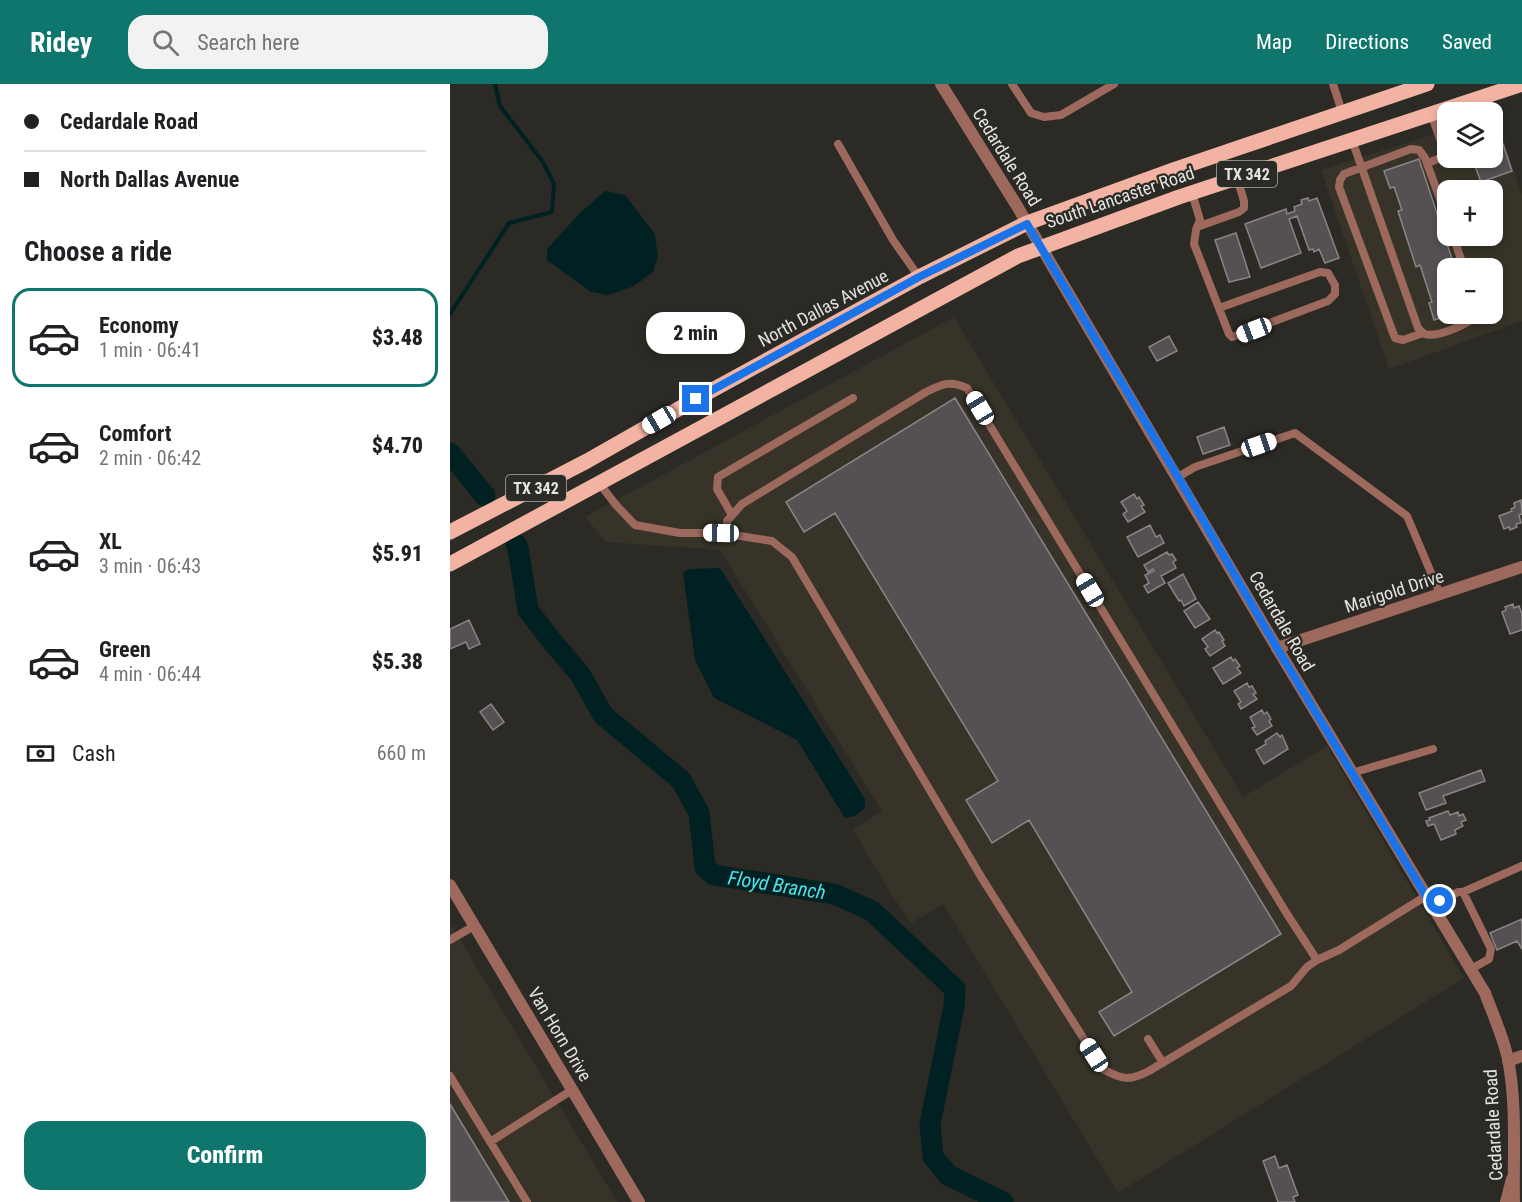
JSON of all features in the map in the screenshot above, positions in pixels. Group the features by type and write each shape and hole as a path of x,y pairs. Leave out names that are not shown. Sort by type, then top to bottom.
{"main road":[{"name":"South Lancaster Road","path":"1027,224 1173,170 1427,84"},
{"name":"South Lancaster Road","path":"1482,102 1502,87 1522,84"},
{"name":"South Lancaster Road","path":"1040,246 1192,193 1437,113"},
{"name":"North Dallas Avenue","path":"450,532 587,461 919,277 1027,224"},
{"name":"TX 342","path":"450,564 953,290 1040,246"},
{"path":"587,461 599,483"}],"street":[{"name":"Cedardale Road","path":"941,84 1027,224 1277,648 1485,993 1508,1061 1512,1095 1514,1202"},
{"name":"Marigold Drive","path":"1277,648 1522,567"},
{"name":"Van Horn Drive","path":"450,885 639,1202"},
{"path":"1508,1061 1522,1056"},
{"path":"1506,1202 1513,1175"}],"lane":[{"path":"1012,84 1031,113 1044,117 1061,116 1114,84"},
{"path":"1333,84 1342,112"},
{"path":"1431,114 1437,125"},
{"path":"1352,140 1418,328 1423,333"},
{"path":"838,144 893,240 919,277"},
{"path":"1437,189 1428,163 1419,150 1412,149 1344,174 1339,187 1395,338 1403,340 1423,333 1432,335 1465,324"},
{"path":"1428,163 1437,159"},
{"path":"1197,227 1239,212 1244,208 1237,178"},
{"path":"1192,193 1200,220 1194,244 1229,334 1236,337 1328,301 1335,294 1335,285 1329,273 1320,272 1219,308"},
{"path":"726,534 727,521 742,504 926,392 945,382 957,383 967,388 1317,960"},
{"path":"732,514 717,489 718,477 853,398"},
{"path":"1178,477 1195,466 1295,433 1407,516 1440,594"},
{"path":"599,483 635,525 680,533 726,534 772,541 792,556 983,880 1103,1069 1118,1078 1136,1077 1162,1064 1291,986 1307,967 1317,960 1429,901 1462,892 1522,866"},
{"path":"1352,773 1433,749"},
{"path":"1462,892 1491,949 1489,959 1472,969"},
{"path":"450,940 474,926"},
{"path":"1148,1039 1162,1064"},
{"path":"450,1076 527,1202"},
{"path":"490,1142 572,1090"}],"shaded area":[{"path":"1437,133 1437,168 1503,168 1503,137 1522,195 1522,321 1389,369 1321,170"},
{"path":"954,317 1243,797 1327,746 1464,978 1118,1193 943,904 911,923 888,889 853,830 882,811 720,550 606,542 585,517"},
{"path":"450,923 617,1202 450,1202"}],"water":[{"path":"605,191 625,195 655,234 658,257 653,272 634,286 608,295 591,292 547,260 547,249 579,214"},
{"path":"720,568 865,799 865,808 855,816 845,818 797,740 714,698 695,660 683,573 690,569"}],"building":[{"path":"1503,144 1512,171 1480,180 1476,168 1503,168"},
{"path":"1419,159 1437,214 1437,246 1448,246 1452,258 1437,258 1437,319 1434,320 1429,303 1432,302 1420,265 1416,267 1398,211 1402,210 1394,187 1390,188 1384,171"},
{"path":"1308,198 1309,201 1317,198 1339,258 1325,263 1319,249 1314,252 1313,249 1309,250 1297,216 1289,219 1301,253 1261,268 1245,224 1286,209 1287,214 1295,211 1294,207 1302,204 1301,200"},
{"path":"1236,233 1250,277 1229,282 1215,240"},
{"path":"1169,336 1177,351 1157,361 1149,347"},
{"path":"955,398 1281,934 1114,1036 1099,1012 1132,992 1029,820 992,843 966,800 998,781 835,513 804,532 786,502"},
{"path":"1224,427 1230,445 1203,454 1197,437"},
{"path":"1134,494 1144,505 1141,506 1145,512 1128,522 1123,514 1127,511 1121,502"},
{"path":"1521,500 1522,514 1519,515 1521,523 1516,524 1517,527 1510,530 1509,527 1504,529 1499,516 1512,511 1511,509 1515,507 1514,503"},
{"path":"1150,525 1156,537 1160,535 1164,543 1138,557 1127,537"},
{"path":"1167,552 1169,555 1172,554 1176,560 1173,562 1176,568 1161,576 1165,583 1148,593 1144,586 1149,583 1145,575 1154,571 1153,569 1148,572 1144,565"},
{"path":"1183,574 1196,599 1184,606 1168,583"},
{"path":"1198,602 1210,619 1195,628 1184,611"},
{"path":"1513,604 1514,608 1519,606 1522,614 1522,630 1510,634 1502,612 1506,610 1505,607"},
{"path":"469,620 480,644 469,649 466,642 450,649 450,629"},
{"path":"1215,630 1224,640 1222,641 1225,646 1210,656 1205,649 1208,647 1202,639"},
{"path":"1231,657 1240,666 1237,668 1241,673 1223,684 1213,668"},
{"path":"1247,683 1249,687 1252,686 1256,693 1253,694 1257,699 1241,709 1238,704 1241,702 1234,691"},
{"path":"491,704 504,722 493,730 480,712"},
{"path":"1262,710 1264,714 1267,712 1272,726 1257,735 1252,728 1255,727 1250,717"},
{"path":"1277,733 1280,737 1282,735 1288,749 1264,764 1256,750"},
{"path":"1481,770 1485,781 1443,796 1446,803 1426,810 1419,793"},
{"path":"1448,811 1450,815 1458,812 1459,816 1463,814 1466,820 1461,822 1463,826 1455,830 1456,834 1441,840 1434,824 1428,826 1426,821"},
{"path":"1522,919 1522,949 1517,941 1497,950 1490,933"},
{"path":"450,1104 509,1202 450,1202"},
{"path":"1275,1156 1279,1168 1287,1165 1298,1195 1293,1197 1295,1202 1278,1202 1263,1161"}],"waterway":[{"path":"450,314 509,223 552,212 554,184 543,162 500,106 495,84"},
{"name":"Floyd Branch","path":"450,453 485,496"},
{"name":"Floyd Branch","path":"516,544 528,610 580,674 603,715 681,780 699,813 705,867 714,875 834,894 872,911 955,989 954,1006 930,1124 933,1157 948,1175 1003,1202"}],"route":[{"path":"696,399 919,277 1027,224 1432,906 1440,901"}]}
